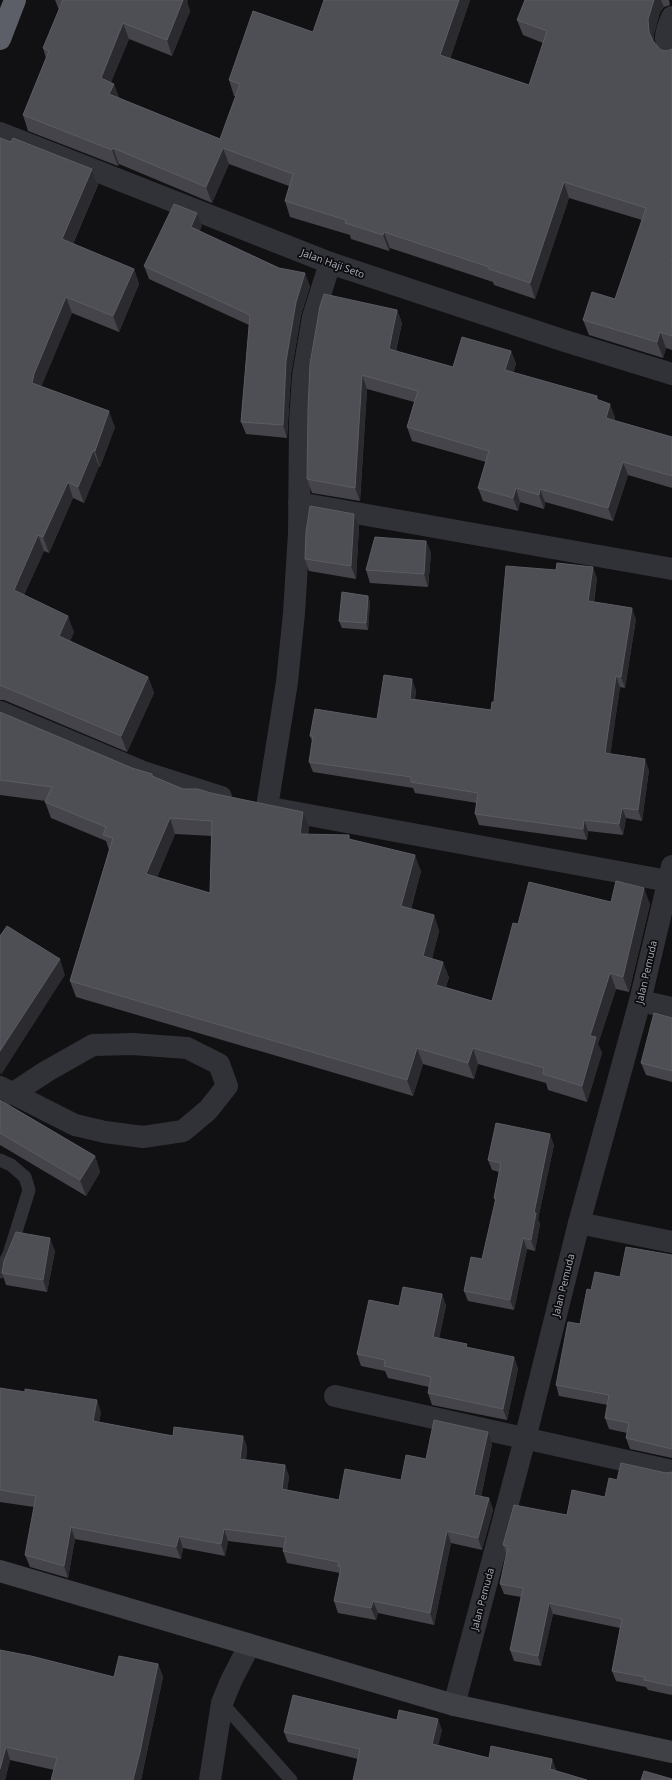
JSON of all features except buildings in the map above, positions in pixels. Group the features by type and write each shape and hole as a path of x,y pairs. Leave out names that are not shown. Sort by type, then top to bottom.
{"highway":[{"path":"0,39 15,0"}],"street":[{"path":"672,17 665,39 667,48 672,54"},
{"name":"Jalan Haji Seto","path":"0,133 330,263 565,341 672,374"},
{"path":"251,804 287,682 294,612 299,533 300,423 303,376 313,317 330,263"},
{"path":"299,503 672,569"},
{"path":"0,712 143,772 186,787 251,804 670,874"},
{"name":"Jalan Pemuda","path":"454,1705 525,1439 579,1223 640,1000 670,874"},
{"path":"640,1000 672,1008"},
{"path":"133,1044 186,1048 219,1064 227,1086 208,1110 183,1131 143,1137 105,1132 75,1125 6,1091 47,1071 93,1045 133,1044"},
{"path":"579,1223 672,1242"},
{"path":"335,1396 672,1471"},
{"path":"0,1571 249,1646 454,1705 672,1752"},
{"path":"210,1780 222,1703 231,1681 249,1646"}],"lane":[{"path":"0,1160 10,1165 25,1177 29,1190 9,1254 0,1272"},
{"path":"222,1703 290,1780"}]}
